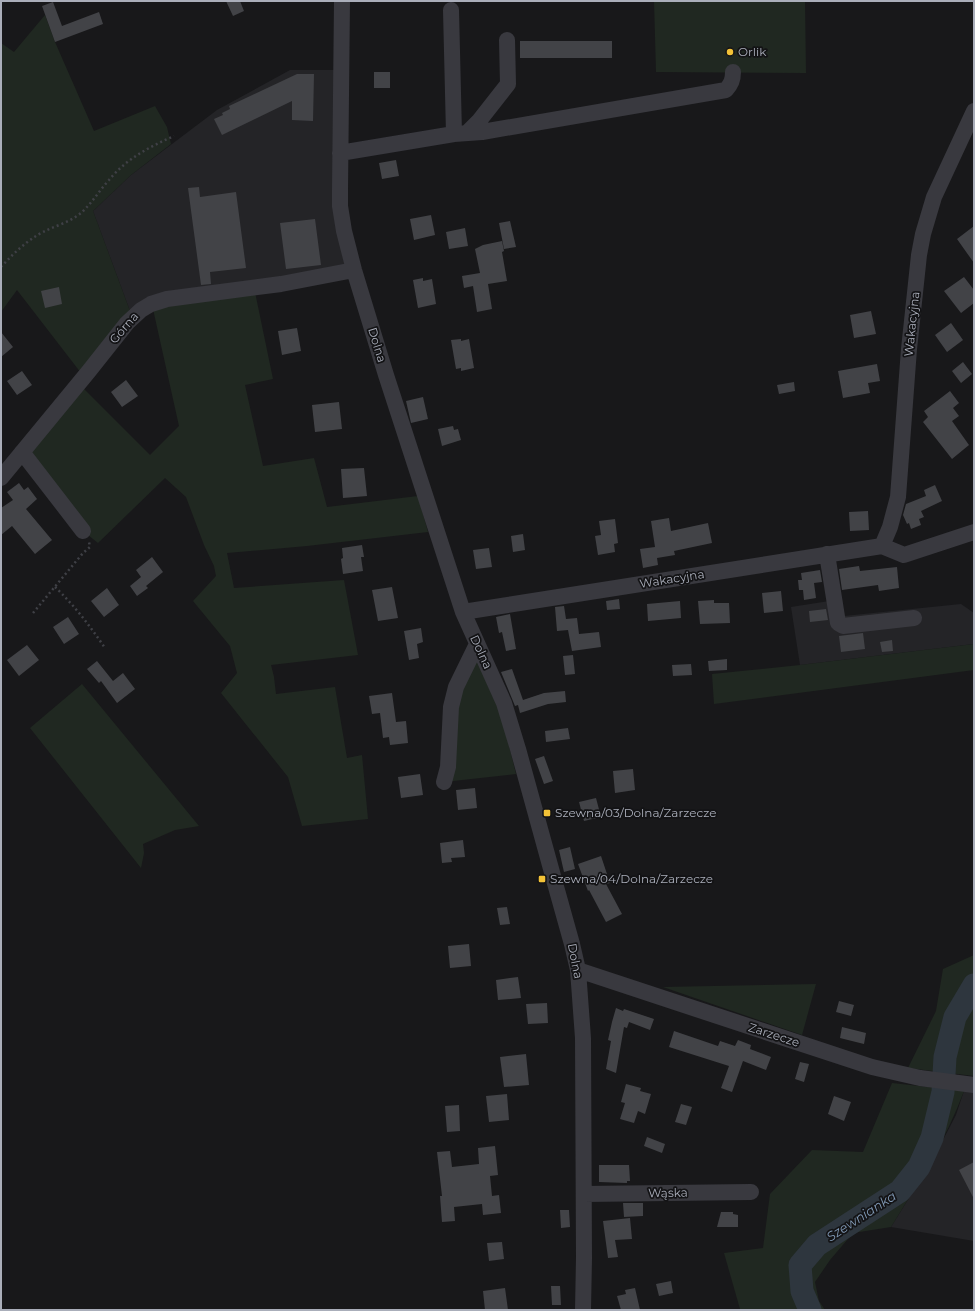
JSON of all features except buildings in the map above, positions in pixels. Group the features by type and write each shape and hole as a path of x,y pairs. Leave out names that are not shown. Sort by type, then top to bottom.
{"street":[{"name":"Dolna","path":"342,1 340,206 344,231 354,270 410,453 463,612 504,703 570,936 578,970 583,1038 583,1310"},
{"path":"450,10 461,133"},
{"path":"461,133 479,121 508,84 507,40"},
{"path":"340,153 461,133 490,130 726,90 731,84 733,72"},
{"name":"Wakacyjna","path":"463,612 882,546 890,527 898,497 909,348 919,255 923,234 934,197 974,111"},
{"name":"Górna","path":"1,478 127,323 146,307 167,299 281,284 354,270"},
{"path":"22,452 82,531"},
{"path":"882,546 904,555 974,532"},
{"path":"827,554 838,623 843,626 914,618"},
{"path":"444,782 448,767 451,707 456,687 477,644"},
{"name":"Zarzecze","path":"578,970 872,1067 920,1078 970,1085"},
{"name":"Wąska","path":"584,1194 751,1192"}],"path":[{"path":"1,267 27,241 42,232 80,214 109,180 132,158 151,146 174,136"},
{"path":"33,613 90,547 88,538 82,531"},
{"path":"55,587 68,599 105,648"}],"shaded area":[{"name":"Orlik","path":"654,1 805,1 806,73 656,72"},
{"path":"45,15 55,42 94,131 155,106 167,127 171,144 131,175 93,211 130,311 81,373 17,290 1,312 1,43 14,52"},
{"path":"290,70 335,70 346,267 130,311 93,211 131,175 217,110"},
{"path":"255,292 273,379 245,385 263,466 314,458 327,507 418,496 428,532 307,546 227,553 234,588 344,580 358,655 271,665 276,694 335,687 347,758 362,755 368,819 302,826 288,777 221,693 237,673 230,646 193,601 216,576 214,566 204,545 186,497 165,478 98,543 83,531 25,457 83,388 150,455 179,426 153,309"},
{"path":"842,599 844,616 961,604 974,613 974,644 800,665 791,607"},
{"path":"974,644 974,670 714,704 712,674"},
{"path":"473,652 502,717 516,774 444,782 448,746"},
{"path":"82,684 199,826 175,830 143,844 144,853 141,868 30,728"},
{"path":"974,955 974,1076 908,1068 936,1011 943,969"},
{"path":"816,984 802,1035 663,987"},
{"path":"892,1083 964,1091 940,1144 891,1227 853,1233 830,1260 815,1282 819,1301 825,1310 740,1309 724,1253 763,1248 770,1194 812,1150 863,1152"},
{"path":"964,1091 974,1092 974,1241 891,1227 932,1161 956,1115"}],"waterway":[{"name":"Szewnianka","path":"810,1310 802,1291 800,1265 817,1245 900,1191 919,1167 932,1138 943,1092 945,1057 955,1017 974,985"}],"place":[{"name":"Orlik","path":"730,52"},
{"name":"Szewna/03/Dolna/Zarzecze","path":"547,813"},
{"name":"Szewna/04/Dolna/Zarzecze","path":"542,879"}]}
